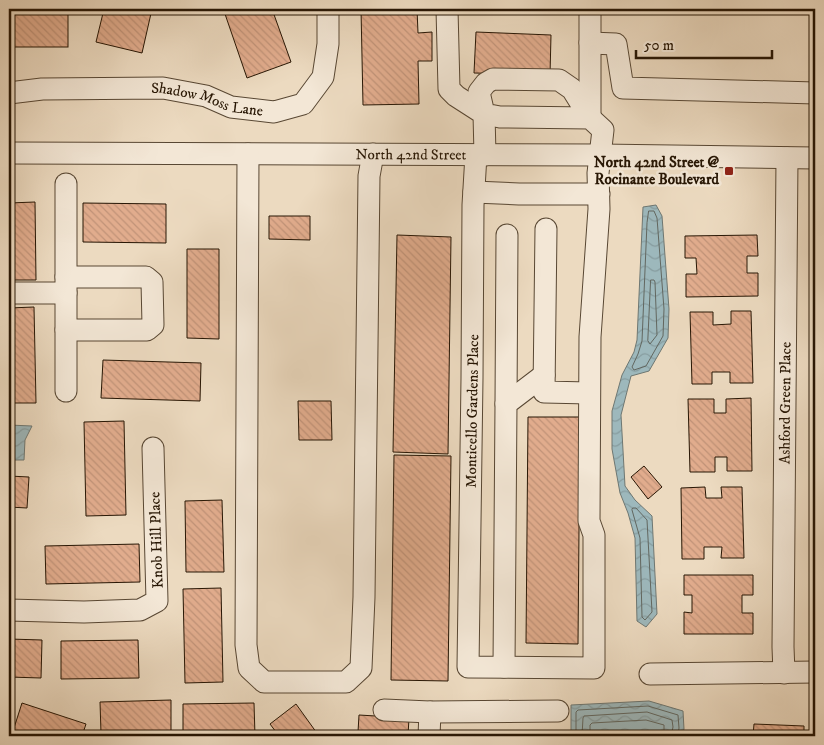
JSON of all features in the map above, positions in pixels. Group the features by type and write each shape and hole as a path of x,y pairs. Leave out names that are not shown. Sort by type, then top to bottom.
{"street":[{"name":"Shadow Moss Lane","path":"9,93 42,89 163,88 206,96 231,107 274,112 303,104 323,77 328,44 328,9"},
{"path":"447,9 449,89 456,96 484,114 590,118 603,130 590,337 589,392 589,520 594,535 594,668 504,667 507,235"},
{"path":"590,9 590,118"},
{"path":"590,43 616,44 623,88 815,93"},
{"name":"Monticello Gardens Place","path":"504,667 468,667 473,205 484,114 479,92 486,83 493,79 559,80 572,89 590,118"},
{"name":"North 42nd Street","path":"9,153 600,155 815,158"},
{"path":"248,154 251,542 246,645 249,668 264,682 346,682 361,668 364,597 361,547 368,176 372,154"},
{"name":"Ashford Green Place","path":"784,673 782,648 787,158"},
{"path":"66,184 66,391"},
{"path":"474,192 519,194 599,202"},
{"path":"546,228 544,392 589,392"},
{"path":"9,293 146,277 152,282 153,325 147,330 66,330"},
{"path":"506,404 544,375"},
{"name":"Knob Hill Place","path":"9,610 84,612 140,610 157,600 153,448"},
{"path":"650,674 815,672"},
{"path":"384,710 430,712 558,711"},
{"path":"429,736 430,712"}],"water":[{"path":"656,205 662,216 669,309 668,338 649,371 631,376 621,415 625,486 635,500 652,516 657,614 646,627 637,621 635,538 620,493 612,449 612,411 622,375 634,352 637,340 643,207"},
{"path":"9,425 32,426 25,440 24,460 9,460"},
{"path":"649,701 683,711 684,729 682,736 571,736 571,705"}],"building":[{"path":"9,9 68,9 68,47 9,47"},
{"path":"104,9 152,9 142,53 96,42"},
{"path":"240,9 272,9 291,62 247,78 225,14"},
{"path":"361,9 417,9 418,33 432,32 432,61 418,61 419,104 363,105"},
{"path":"476,32 551,35 550,75 474,73"},
{"path":"35,202 36,280 9,280 9,203"},
{"path":"83,203 166,204 166,243 83,242"},
{"path":"269,216 310,216 310,240 269,239"},
{"path":"397,235 451,237 448,454 393,452"},
{"path":"757,235 758,256 747,256 747,273 758,273 758,296 686,297 686,274 697,274 696,258 685,258 685,236"},
{"path":"187,249 219,249 219,339 187,338"},
{"path":"34,307 36,403 9,403 9,308"},
{"path":"731,311 751,311 753,383 730,383 730,372 712,372 712,384 692,384 690,312 713,312 713,325 731,324"},
{"path":"103,360 201,363 200,401 101,398"},
{"path":"751,398 752,471 727,471 727,457 715,457 715,472 690,472 688,399 714,399 714,413 726,413 726,399"},
{"path":"298,401 331,401 332,440 299,440"},
{"path":"528,417 580,417 578,644 526,643"},
{"path":"124,421 126,515 86,516 84,422"},
{"path":"394,455 451,456 448,681 391,680"},
{"path":"644,466 662,487 648,499 631,477"},
{"path":"9,476 29,477 27,508 9,507"},
{"path":"705,487 706,498 722,498 721,487 742,487 744,558 721,558 722,547 704,547 704,559 682,559 681,488"},
{"path":"222,500 224,572 186,572 185,501"},
{"path":"139,544 140,582 46,584 45,546"},
{"path":"684,575 753,575 753,595 742,595 742,613 753,613 753,634 684,634 684,612 692,613 692,595 684,595"},
{"path":"221,588 223,682 185,683 183,589"},
{"path":"9,639 42,640 41,678 9,677"},
{"path":"138,640 139,678 61,679 61,641"},
{"path":"171,700 171,731 101,733 100,702"},
{"path":"22,703 86,724 82,736 29,736 13,731"},
{"path":"254,703 255,736 183,736 183,704"},
{"path":"296,704 319,736 279,736 270,724"},
{"path":"359,715 409,718 408,735 358,732"},
{"path":"754,724 804,726 804,736 753,736"}],"place":[{"name":"North 42nd Street @ Rocinante Boulevard","path":"729,171"}]}
